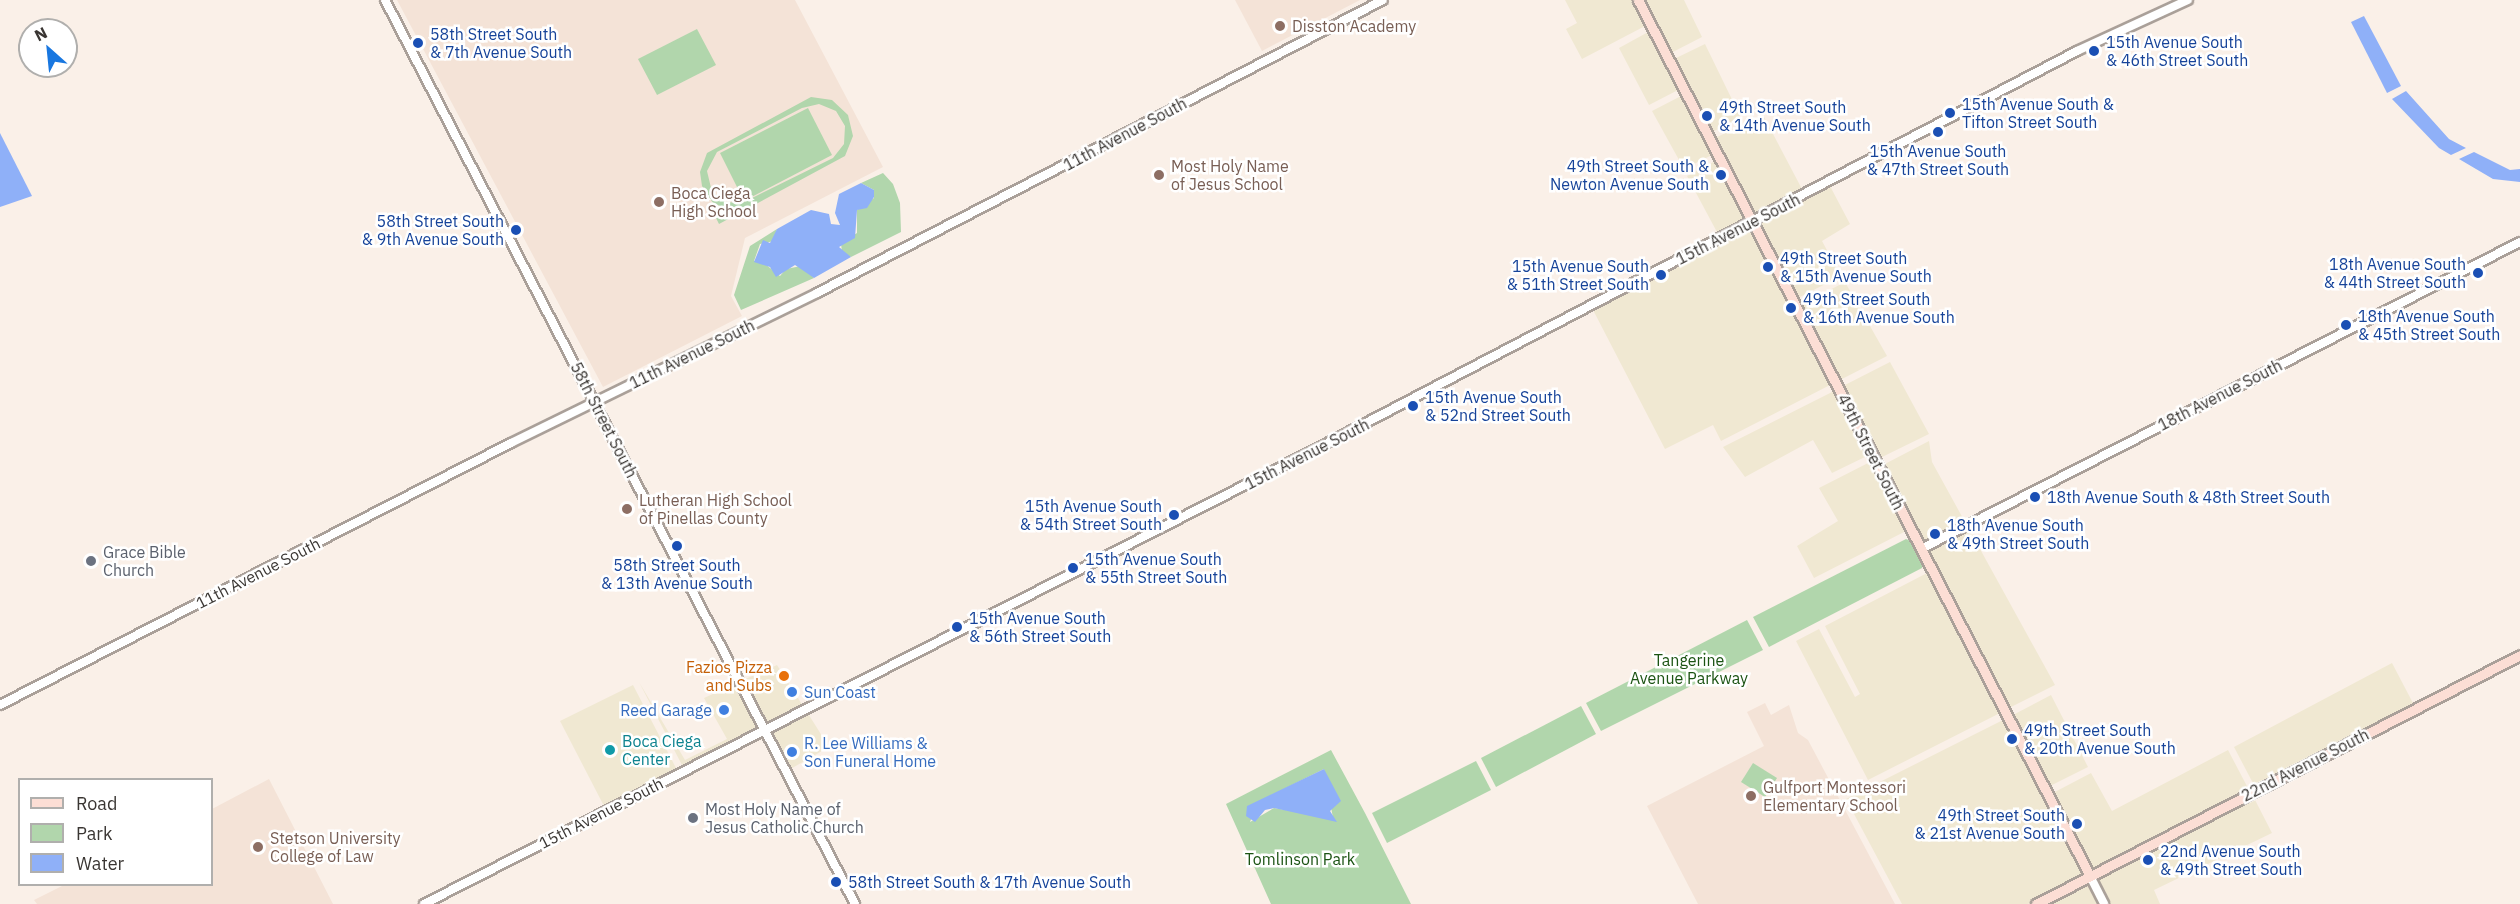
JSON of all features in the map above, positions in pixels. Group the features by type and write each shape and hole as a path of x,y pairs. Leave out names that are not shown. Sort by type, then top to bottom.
{"main road":[{"name":"49th Street South","path":"1638,0 2090,876"},
{"name":"22nd Avenue South","path":"2036,904 2520,655"}],"street":[{"name":"58th Street South","path":"385,0 762,730 855,904"},
{"name":"11th Avenue South","path":"0,705 594,401 817,293 1383,0"},
{"name":"15th Avenue South","path":"424,904 1300,458 2077,51 2188,0"},
{"name":"18th Avenue South","path":"1921,549 2520,242"},
{"name":"49th Street South","path":"2090,876 2104,904"}],"shaded area":[{"name":"Boca Ciega High School","path":"397,0 795,0 883,167 745,238 731,296 742,316 603,387"},
{"name":"Disston Academy","path":"1235,0 1360,0 1262,51"},
{"path":"1565,0 1634,0 1647,25 1582,59 1566,29 1577,23"},
{"path":"1641,0 1684,0 1702,37 1669,54"},
{"path":"1650,31 1680,89 1649,105 1619,48"},
{"path":"1705,44 1741,118 1710,133 1672,60"},
{"path":"1683,95 1714,154 1684,169 1652,111"},
{"path":"1763,115 1803,191 1753,216 1713,139"},
{"path":"1717,160 1748,219 1718,234 1687,176"},
{"path":"1830,186 1850,224 1822,241 1841,276 1796,299 1756,223"},
{"path":"1751,226 1832,384 1721,441 1713,425 1665,449 1592,308"},
{"path":"1845,282 1887,356 1838,381 1799,306"},
{"path":"1890,362 1929,434 1878,459 1841,387"},
{"path":"1836,390 1869,455 1832,473 1813,440 1745,477 1723,447"},
{"path":"1929,441 1932,462 1965,522 1922,544 1881,466"},
{"path":"1872,461 1908,530 1814,578 1797,546 1838,521 1819,488"},
{"path":"1969,529 2055,685 2007,709 1925,551"},
{"path":"1929,572 2002,712 1868,780 1796,641 1819,629 1855,697 1860,694 1825,626"},
{"path":"2392,663 2414,705 2255,787 2234,747"},
{"path":"777,665 803,706 764,725 741,681"},
{"path":"639,682 685,760 727,739 704,698 735,684 758,728 683,767"},
{"path":"633,685 677,770 605,808 560,721"},
{"path":"2051,695 2088,767 2048,787 2011,716"},
{"name":"Gulfport Montessori Elementary School","path":"1765,703 1771,715 1789,705 1798,733 1808,740 1895,904 1698,904 1647,806 1764,746 1747,712"},
{"path":"807,712 829,747 787,771 767,731"},
{"path":"2005,719 2085,874 2028,904 1902,904 1846,799"},
{"path":"2228,750 2249,790 2091,871 2051,794 2091,773 2112,811"},
{"name":"Stetson University College of Law","path":"269,779 333,904 37,904 34,900 62,886 213,886 213,808"},
{"path":"2253,796 2272,833 2154,890 2160,904 2108,904 2094,878"},
{"path":"2089,881 2101,904 2044,904"}],"green space":[{"path":"697,29 716,65 657,95 638,59"},
{"path":"811,97 832,100 848,115 853,136 845,156 719,224 716,218 730,210 713,203 702,186 700,172 707,153","holes":["819,104 836,111 845,126 844,144 833,158 742,203 725,202 712,192 707,171 717,152 802,108"]},
{"path":"808,108 832,155 744,201 720,153"},
{"path":"883,173 893,184 900,203 901,232 851,257 842,253 841,243 857,233 857,210 874,198 874,190 861,183"},
{"path":"777,229 774,241 760,244 754,261 760,260 780,276 786,269 801,266 814,278 741,310 734,295 750,246"},
{"name":"Tangerine Avenue Parkway","path":"1906,539 1913,542 1924,562 1922,568 1769,647 1753,617"},
{"name":"Tangerine Avenue Parkway","path":"1747,620 1763,650 1601,731 1586,703"},
{"path":"1581,706 1596,734 1496,787 1481,758"},
{"name":"Tomlinson Park","path":"1331,750 1411,904 1271,904 1226,804","holes":["1324,769 1333,818 1274,808 1250,822 1258,802"]},
{"path":"1476,761 1491,790 1387,843 1372,813"},
{"path":"1753,763 1777,778 1765,797 1741,782"}],"water":[{"path":"2364,16 2401,86 2387,93 2351,22"},
{"path":"2406,91 2449,139 2466,148 2451,155 2439,148 2392,99"},
{"path":"0,133 32,196 0,207"},
{"path":"2474,152 2510,170 2520,169 2520,182 2493,179 2459,159"},
{"path":"861,183 874,190 874,197 867,208 857,210 855,238 839,247 851,257 814,278 795,265 776,277 770,267 754,262 763,240 770,243 777,229 811,210 829,214 831,224 840,225 835,213 839,194"},
{"path":"1324,769 1341,801 1330,811 1337,822 1274,808 1265,810 1255,822 1246,816 1247,806"}],"place":[{"name":"Disston Academy","path":"1280,26"},
{"name":"58th Street South & 7th Avenue South","path":"418,43"},
{"name":"15th Avenue South & 46th Street South","path":"2094,51"},
{"name":"15th Avenue South & Tifton Street South","path":"1950,113"},
{"name":"49th Street South & 14th Avenue South","path":"1707,116"},
{"name":"15th Avenue South & 47th Street South","path":"1938,132"},
{"name":"Most Holy Name of Jesus School","path":"1159,175"},
{"name":"49th Street South & Newton Avenue South","path":"1721,175"},
{"name":"Boca Ciega High School","path":"659,202"},
{"name":"58th Street South & 9th Avenue South","path":"516,230"},
{"name":"49th Street South & 15th Avenue South","path":"1768,267"},
{"name":"18th Avenue South & 44th Street South","path":"2478,273"},
{"name":"15th Avenue South & 51th Street South","path":"1661,275"},
{"name":"49th Street South & 16th Avenue South","path":"1791,308"},
{"name":"18th Avenue South & 45th Street South","path":"2346,325"},
{"name":"15th Avenue South & 52nd Street South","path":"1413,406"},
{"name":"18th Avenue South & 48th Street South","path":"2035,497"},
{"name":"Lutheran High School of Pinellas County","path":"627,509"},
{"name":"15th Avenue South & 54th Street South","path":"1174,515"},
{"name":"18th Avenue South & 49th Street South","path":"1935,534"},
{"name":"58th Street South & 13th Avenue South","path":"677,546"},
{"name":"Grace Bible Church","path":"91,561"},
{"name":"15th Avenue South & 55th Street South","path":"1073,568"},
{"name":"15th Avenue South & 56th Street South","path":"957,627"},
{"name":"Fazios Pizza and Subs","path":"784,676"},
{"name":"Sun Coast","path":"792,692"},
{"name":"Reed Garage","path":"724,710"},
{"name":"49th Street South & 20th Avenue South","path":"2012,739"},
{"name":"Boca Ciega Center","path":"610,750"},
{"name":"R. Lee Williams & Son Funeral Home","path":"792,752"},
{"name":"Gulfport Montessori Elementary School","path":"1751,796"},
{"name":"Most Holy Name of Jesus Catholic Church","path":"693,818"},
{"name":"49th Street South & 21st Avenue South","path":"2077,824"},
{"name":"Stetson University College of Law","path":"258,847"},
{"name":"22nd Avenue South & 49th Street South","path":"2148,860"},
{"name":"58th Street South & 17th Avenue South","path":"836,882"}]}
